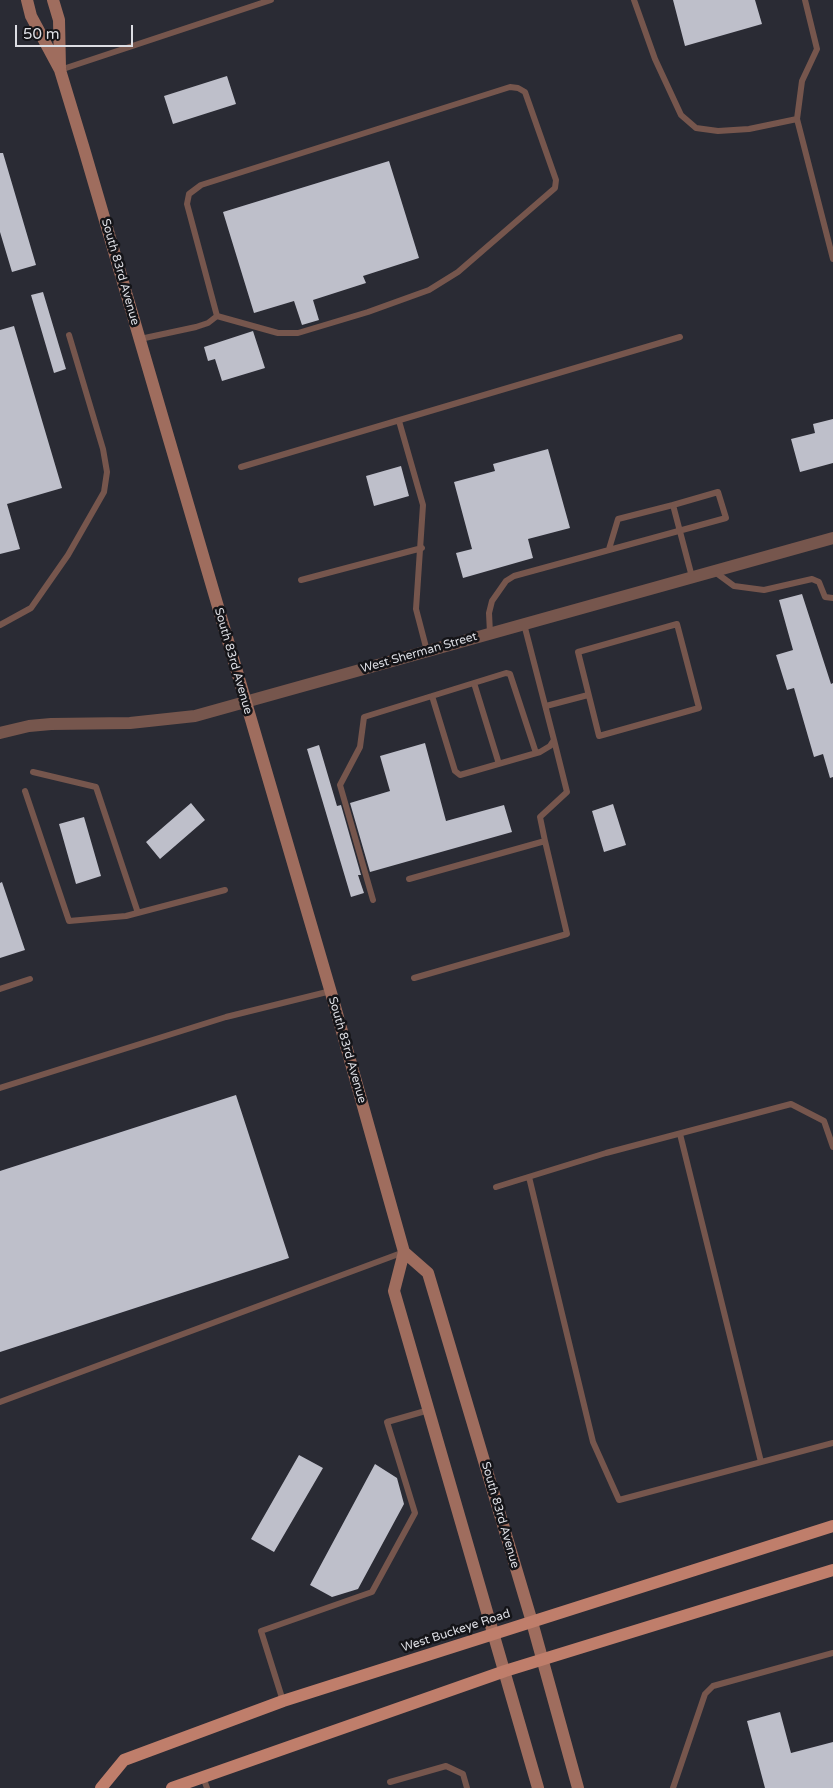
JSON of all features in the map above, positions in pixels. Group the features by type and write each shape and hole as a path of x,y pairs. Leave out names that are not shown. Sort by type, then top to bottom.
{"main road":[{"name":"South 83rd Avenue","path":"27,0 31,16 60,70 331,991 404,1252 428,1273 532,1622 578,1788"},
{"name":"South 83rd Avenue","path":"54,0 59,20 60,70"},
{"path":"404,1252 394,1290 538,1788"},
{"name":"West Buckeye Road","path":"101,1788 124,1760 283,1701 833,1526"},
{"path":"172,1788 205,1783 505,1671 833,1570"}],"street":[{"name":"West Sherman Street","path":"0,733 29,726 51,724 130,723 195,716 833,538"}],"lane":[{"path":"60,70 271,0"},
{"path":"634,0 655,59 681,115 696,128 718,131 750,129 797,119"},
{"path":"805,0 817,50 802,81 797,119 833,259"},
{"path":"510,87 526,92 556,180 555,188 458,272 429,290 368,312 298,332 278,333 217,316 188,212 189,194 195,189 201,185 510,87"},
{"path":"140,339 208,323 217,316"},
{"path":"0,626 31,608 68,555 104,492 106,472 103,449 70,335"},
{"path":"241,467 680,337"},
{"path":"399,421 423,505 422,548 416,609 427,651"},
{"path":"490,633 489,613 498,590 506,581 609,549 726,518 718,492 618,519 609,549"},
{"path":"673,504 692,577"},
{"path":"301,580 422,548"},
{"path":"714,571 734,586 764,590 812,579 818,582 825,597 833,598"},
{"path":"414,978 567,934 540,817 567,792 524,624"},
{"path":"677,624 699,708 599,736 588,694 578,652 677,624"},
{"path":"373,900 340,785 360,748 363,720 367,714 506,673 510,674 536,753"},
{"path":"474,683 498,764"},
{"path":"546,706 588,694"},
{"path":"432,696 457,774 463,775 536,753 550,746 554,740"},
{"path":"33,772 96,787 138,913"},
{"path":"26,790 69,921 126,916 225,890"},
{"path":"409,879 545,841"},
{"path":"0,990 30,979"},
{"path":"0,1088 226,1017 331,991"},
{"path":"496,1187 790,1104 824,1121 833,1147"},
{"path":"680,1134 761,1462"},
{"path":"529,1177 593,1442 619,1500 833,1442"},
{"path":"0,1402 404,1252"},
{"path":"283,1701 260,1631 372,1592 415,1513 387,1422 429,1410"},
{"path":"673,1788 706,1694 713,1686 833,1653"},
{"path":"390,1782 446,1766 463,1774 467,1788"}],"building":[{"path":"673,0 755,0 762,24 685,46"},
{"path":"227,76 236,104 173,124 164,96"},
{"path":"0,153 3,153 36,265 12,272 0,232"},
{"path":"389,161 419,258 363,276 366,283 313,300 319,320 302,325 294,301 254,313 223,212"},
{"path":"43,292 66,369 54,373 31,295"},
{"path":"14,326 62,488 7,504 20,549 0,554 0,330"},
{"path":"253,331 265,368 222,381 215,359 208,361 204,347"},
{"path":"833,419 833,463 800,472 791,439 815,433 813,424"},
{"path":"548,449 570,528 528,539 533,558 463,578 456,553 472,549 454,482 495,471 493,464"},
{"path":"401,466 409,496 374,506 366,476"},
{"path":"802,594 831,684 833,683 833,777 830,778 823,754 814,757 794,688 787,690 776,655 793,650 779,600"},
{"path":"425,743 446,821 504,805 512,832 370,872 350,803 390,791 380,756"},
{"path":"319,745 337,806 341,805 361,875 358,875 364,893 351,897 307,749"},
{"path":"191,803 205,820 160,859 146,842"},
{"path":"613,804 626,845 604,852 592,811"},
{"path":"84,817 101,876 76,884 59,824"},
{"path":"2,882 25,950 0,958 0,883"},
{"path":"236,1095 289,1258 0,1352 0,1171"},
{"path":"299,1455 323,1468 274,1552 251,1539"},
{"path":"375,1464 397,1478 404,1504 358,1589 332,1597 310,1585"},
{"path":"780,1712 791,1753 833,1742 833,1788 765,1788 747,1721"}]}
